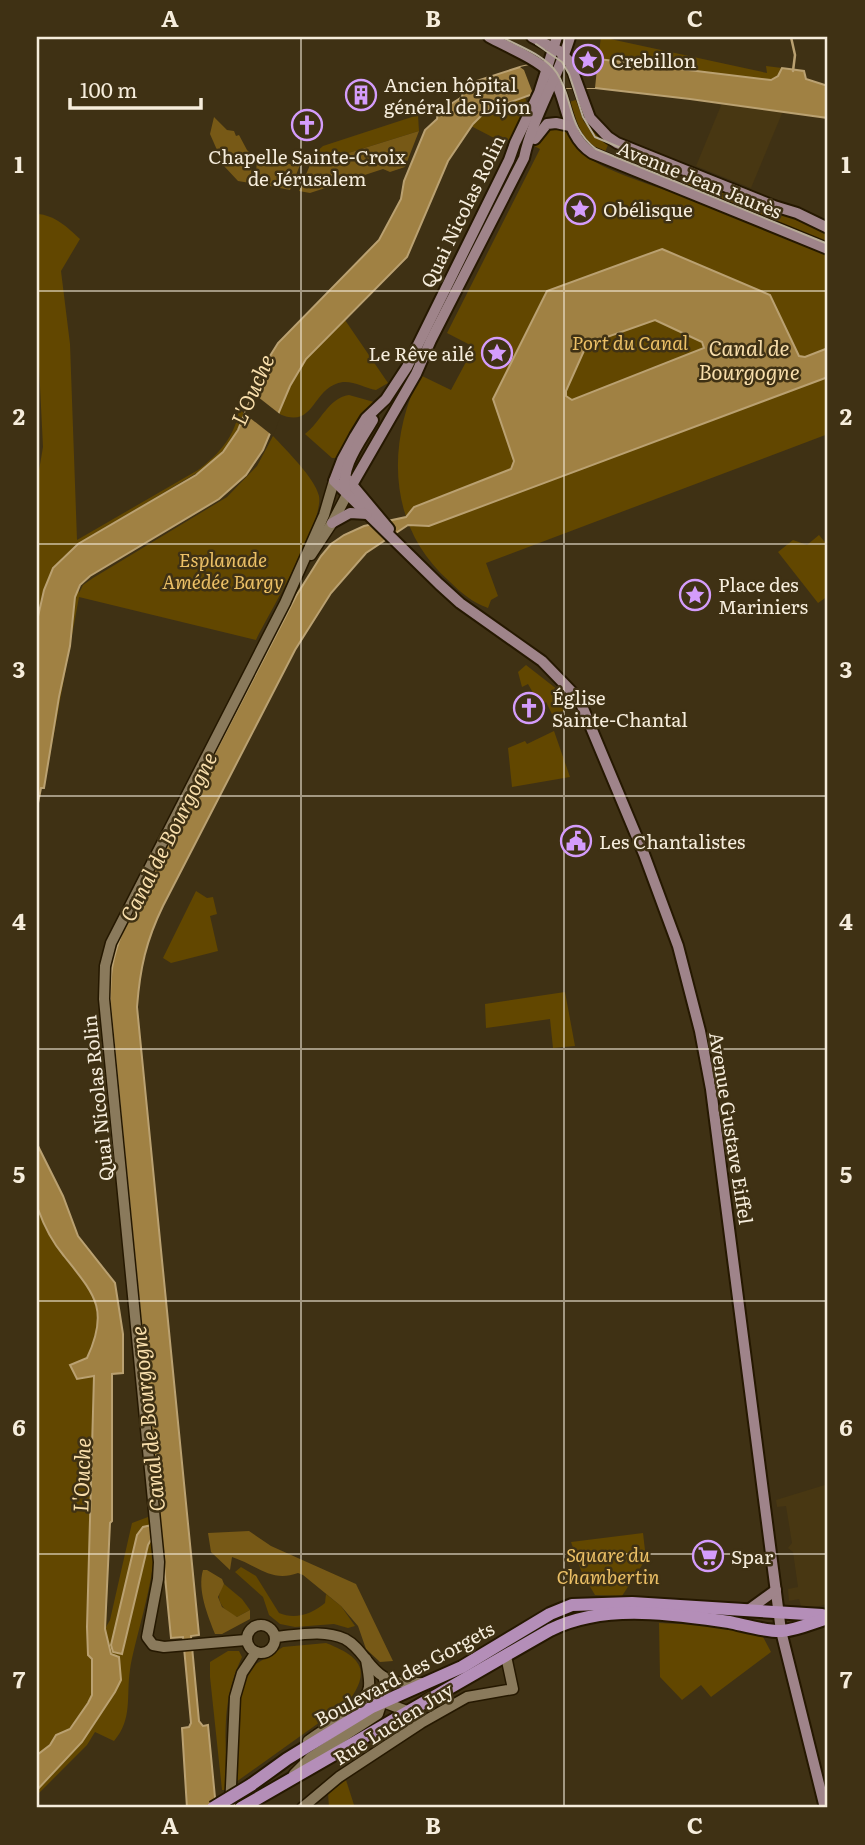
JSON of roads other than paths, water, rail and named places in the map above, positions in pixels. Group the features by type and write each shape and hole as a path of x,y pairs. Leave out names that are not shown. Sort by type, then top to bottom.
{"main road":[{"path":"489,37 544,64 551,88 570,126"},
{"path":"551,88 565,58 570,37"},
{"path":"535,38 554,42 565,58"},
{"name":"Quai Nicolas Rolin","path":"477,236 504,198 524,159 528,140 551,88 544,64 554,42"},
{"name":"Avenue Jean Jaurès","path":"565,58 590,118 617,143 797,213 828,228"},
{"name":"Quai Nicolas Rolin","path":"342,482 430,340 477,236 493,192 551,88"},
{"path":"524,159 541,129 547,124 570,126"},
{"name":"Avenue Jean Jaurès","path":"570,126 581,143 597,156 828,249"},
{"path":"493,192 504,198"},
{"name":"Quai Nicolas Rolin","path":"342,482 386,398 412,369"},
{"name":"Avenue Gustave Eiffel","path":"342,482 439,584 460,603 542,661 573,693 582,706 644,854 678,946 695,1009 710,1089 781,1631 825,1808"},
{"path":"332,523 349,513 373,516"},
{"path":"747,1612 776,1590"},
{"name":"Boulevard des Gorgets","path":"213,1808 287,1759 383,1702 462,1667 550,1615 582,1603 632,1603 747,1612"},
{"path":"747,1612 827,1616"},
{"name":"Boulevard des Gorgets","path":"246,1806 559,1625 590,1616 614,1613 696,1617"},
{"path":"696,1617 767,1621 779,1614"},
{"path":"696,1617 781,1631 827,1616"}],"street":[{"name":"Quai Nicolas Rolin","path":"301,570 332,523 342,482"},
{"name":"Quai Nicolas Rolin","path":"246,1640 171,1647 155,1646 146,1637 158,1579 157,1536 106,1011 105,965 111,943 301,570 324,514 342,482"},
{"path":"313,553 342,482"},
{"path":"258,1624 267,1626 275,1637 270,1650 256,1652 248,1647 246,1640 250,1629 258,1624"},
{"path":"275,1637 320,1633 333,1635 354,1645 384,1677 424,1683"},
{"path":"484,1654 501,1659 509,1639"},
{"path":"230,1808 234,1697 242,1672 256,1652"},
{"path":"366,1659 369,1689 383,1702 407,1711"},
{"name":"Rue Lucien Juy","path":"302,1808 339,1777 421,1723 467,1698 511,1683 504,1676 501,1659"},
{"path":"286,1782 310,1758 377,1714 385,1692 384,1677"},
{"path":"287,1759 320,1731 351,1711 369,1689"}],"water":[{"path":"556,59 598,59 771,80 778,76 782,68 804,71 806,79 828,86 828,118 595,88 563,88 530,95 486,111 473,124 448,161 407,257 306,359 290,386 263,450 246,475 219,499 90,576 80,585 75,597 70,646 44,788 41,788 37,808 37,621 44,590 53,568 78,544 196,475 223,452 238,430 265,364 278,343 379,240 401,199 404,181 425,130 437,119 438,112 462,97 464,85"},
{"name":"Canal de Bourgogne","path":"662,249 770,295 799,356 805,357 828,348 828,377 429,526 408,525 366,553 331,593 295,650 157,919 145,955 137,1007 199,1635 191,1636 199,1721 203,1726 208,1725 216,1808 187,1808 182,1728 189,1727 191,1723 183,1637 171,1638 161,1536 153,1536 148,1545 122,1654 113,1652 111,1645 137,1535 143,1527 160,1523 110,1003 114,958 123,930 296,596 321,556 331,544 344,535 364,526 406,517 414,507 511,469 514,461 493,399 547,291","holes":["655,320 702,342 704,348 572,400 566,396 587,344"]},
{"path":"37,1144 63,1196 78,1236 115,1283 123,1334 123,1373 112,1374 112,1521 105,1629 111,1654 119,1657 121,1680 82,1742 37,1790 37,1755 50,1745 56,1735 70,1729 92,1695 92,1659 88,1655 87,1627 94,1376 77,1379 70,1365 87,1358 94,1341 98,1314 91,1292 60,1251 38,1209 35,1186"}],"waterway":[{"name":"L'Ouche","path":"791,37 795,55 793,71"}],"tram line":[{"path":"502,37 539,56 552,67 562,83 580,132 596,149 828,244"},
{"path":"536,44 562,62 569,74 583,117 595,137 673,170"}],"place":[{"name":"Crebillon","path":"588,60"},
{"name":"Ancien hôpital général de Dijon","path":"361,95"},
{"name":"Chapelle Sainte-Croix de Jérusalem","path":"307,125"},
{"name":"Obélisque","path":"580,209"},
{"name":"Le Rêve ailé","path":"497,353"},
{"name":"Place des Mariniers","path":"695,595"},
{"name":"Église Sainte-Chantal","path":"529,708"},
{"name":"Les Chantalistes","path":"576,841"},
{"name":"Spar","path":"708,1556"}],"park label":[{"name":"Port du Canal","path":"630,342"},
{"name":"Esplanade Amédée Bargy","path":"223,570"},
{"name":"Square du Chambertin","path":"608,1565"}]}
